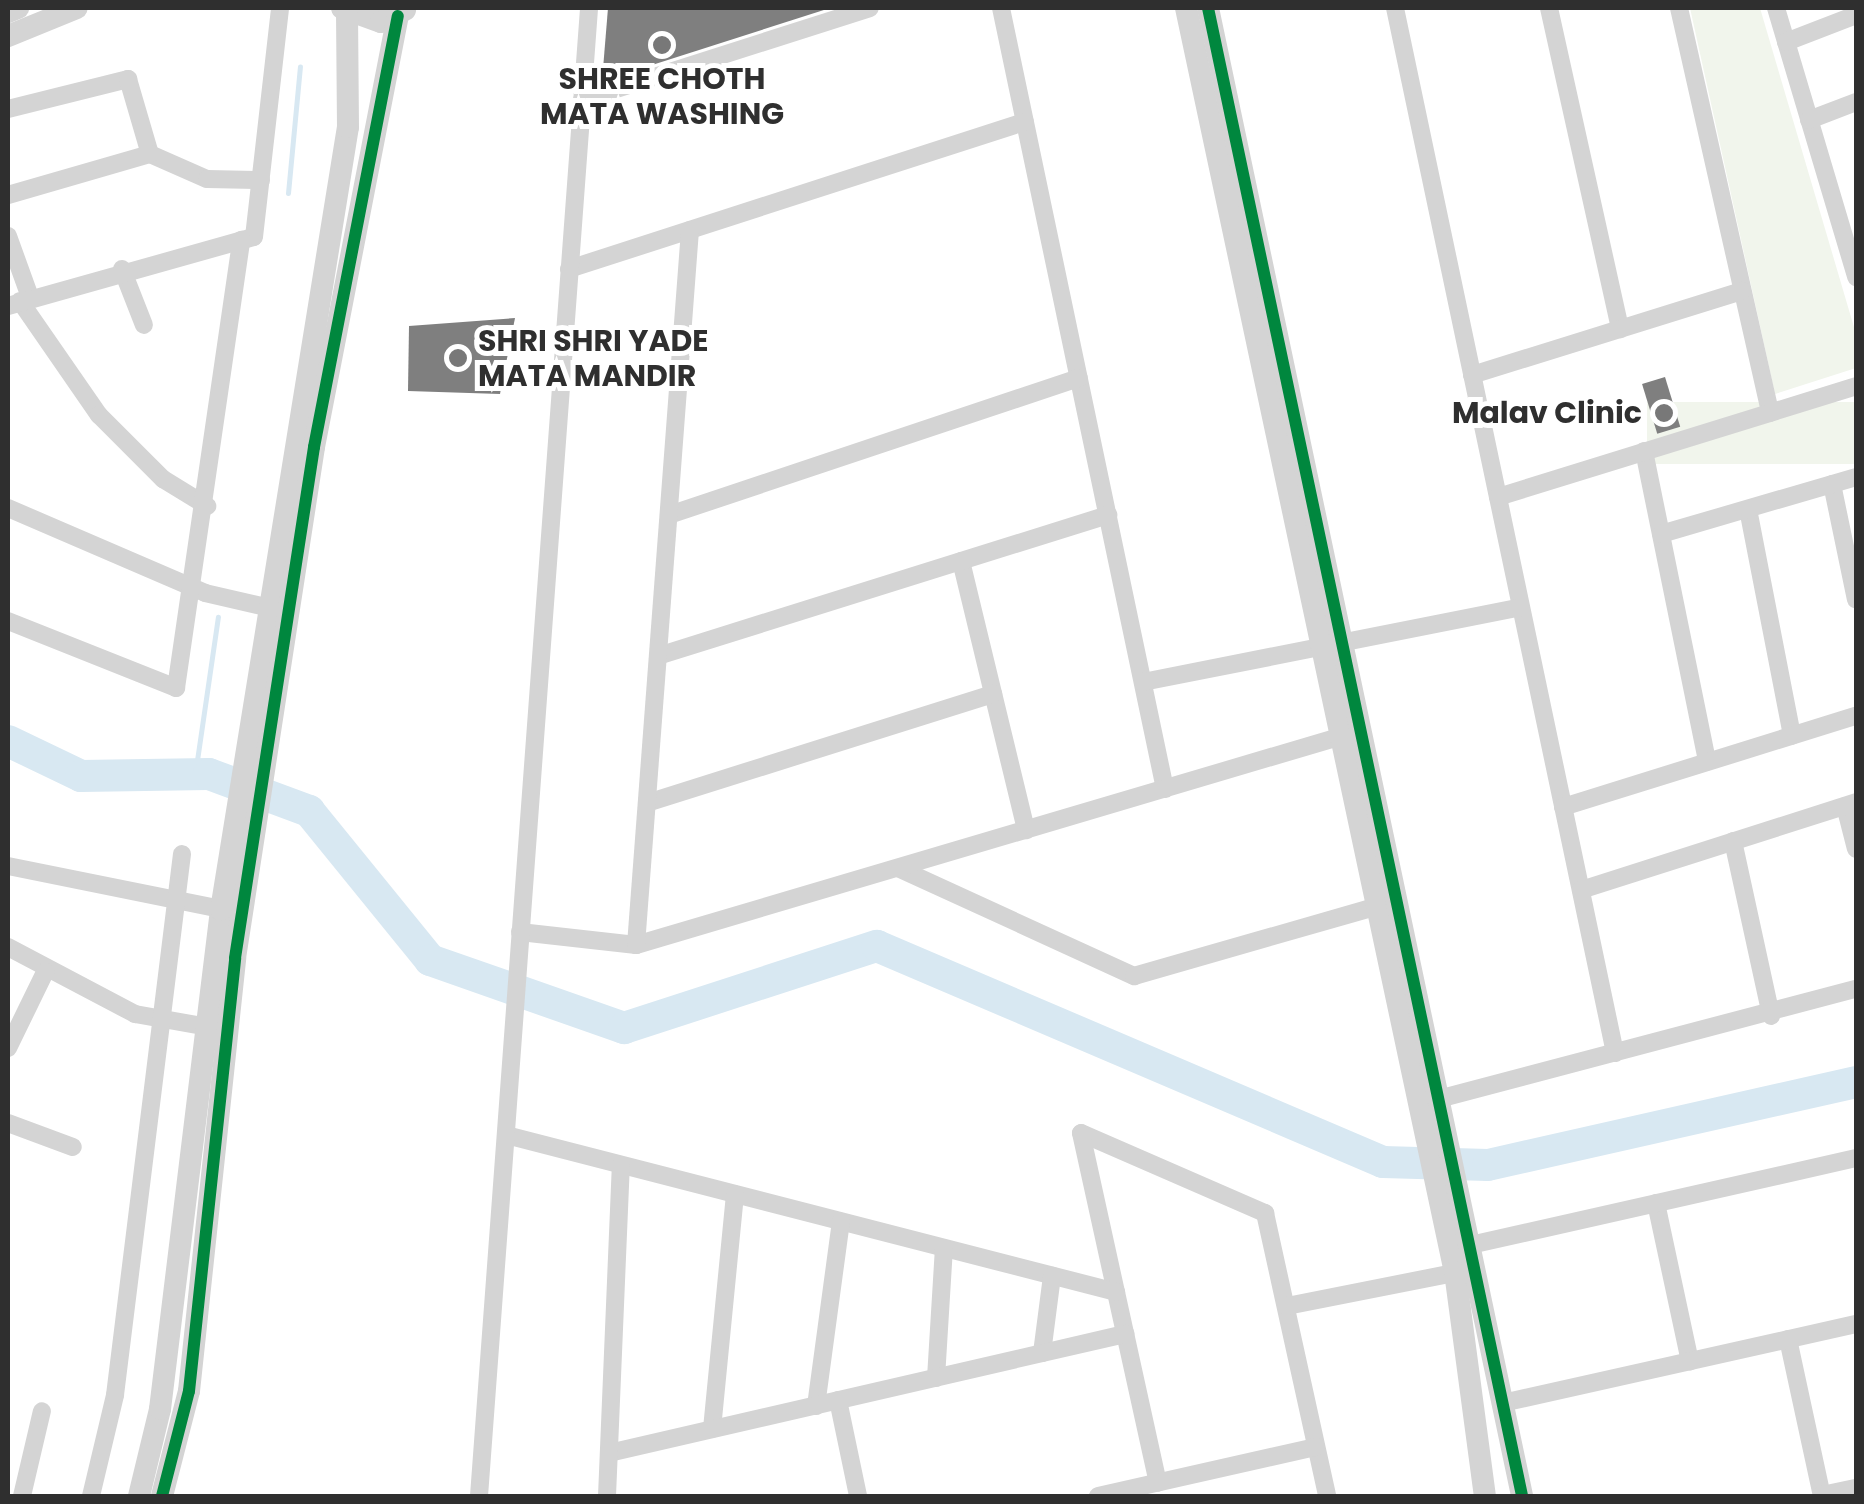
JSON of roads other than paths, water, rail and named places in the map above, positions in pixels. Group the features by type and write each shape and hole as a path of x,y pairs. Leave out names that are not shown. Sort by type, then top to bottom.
{"street":[{"path":"8,36 78,8"},
{"path":"19,301 122,268 254,236 280,8"},
{"path":"479,1496 589,8"},
{"path":"582,100 870,8"},
{"path":"1001,8 1165,788"},
{"path":"1394,8 1615,1053"},
{"path":"1550,8 1620,329"},
{"path":"1679,8 1770,413"},
{"path":"1776,8 1856,277"},
{"path":"1203,9 1462,1250 1506,1402 1522,1496"},
{"path":"138,1496 160,1410 208,1027 314,447 403,12 344,10 348,127 270,608 262,726"},
{"path":"1786,42 1856,15"},
{"path":"8,109 128,79 150,154"},
{"path":"1810,120 1856,102"},
{"path":"569,269 1025,122"},
{"path":"8,196 150,154 207,179 261,180"},
{"path":"1836,208 1856,200"},
{"path":"636,945 690,230"},
{"path":"8,236 19,301 99,415 163,480 207,506"},
{"path":"8,621 176,688 196,588 241,240"},
{"path":"122,268 144,325"},
{"path":"1472,375 1742,291"},
{"path":"669,516 1079,378"},
{"path":"1498,496 1856,386"},
{"path":"1644,451 1707,762"},
{"path":"1661,534 1856,476"},
{"path":"1832,484 1856,600"},
{"path":"8,508 196,588 270,608"},
{"path":"1748,509 1792,736"},
{"path":"658,656 1108,515"},
{"path":"961,561 1026,830"},
{"path":"1143,682 1521,607"},
{"path":"1334,644 1342,736 1378,906 1432,1107"},
{"path":"647,803 993,694"},
{"path":"1563,807 1856,716"},
{"path":"519,938 636,945 1342,736"},
{"path":"1580,890 1851,804 1856,848"},
{"path":"1733,842 1771,1016"},
{"path":"91,1496 114,1395 182,854"},
{"path":"8,866 176,904 232,911"},
{"path":"898,868 1134,976 1378,906"},
{"path":"162,1496 189,1391 232,911"},
{"path":"8,947 45,972 163,1019 208,1027"},
{"path":"8,1048 45,972"},
{"path":"1432,1107 1615,1053 1771,1016 1856,989"},
{"path":"8,1123 73,1147"},
{"path":"1158,1483 1081,1132 1266,1213 1327,1496"},
{"path":"506,1135 1116,1292"},
{"path":"1287,1306 1462,1250 1856,1158"},
{"path":"607,1496 622,1165"},
{"path":"712,1430 734,1194"},
{"path":"1656,1204 1690,1361"},
{"path":"816,1406 841,1222"},
{"path":"936,1378 944,1248"},
{"path":"1462,1250 1485,1496"},
{"path":"1042,1354 1052,1276"},
{"path":"1506,1402 1856,1324"},
{"path":"609,1453 1125,1334"},
{"path":"1788,1340 1822,1496 1856,1488"},
{"path":"838,1400 858,1496"},
{"path":"22,1496 42,1411"},
{"path":"1098,1496 1316,1447"}],"waterway":[{"path":"288,193 300,67"},
{"path":"195,774 218,617"},
{"path":"8,741 81,776 209,774 309,811 430,960 624,1028 877,946 1383,1162 1488,1165 1856,1082"}],"place":[{"name":"SHREE CHOTH MATA WASHING","path":"662,45"},
{"name":"SHRI SHRI YADE MATA MANDIR","path":"458,358"},
{"name":"Malav Clinic","path":"1664,413"}]}
